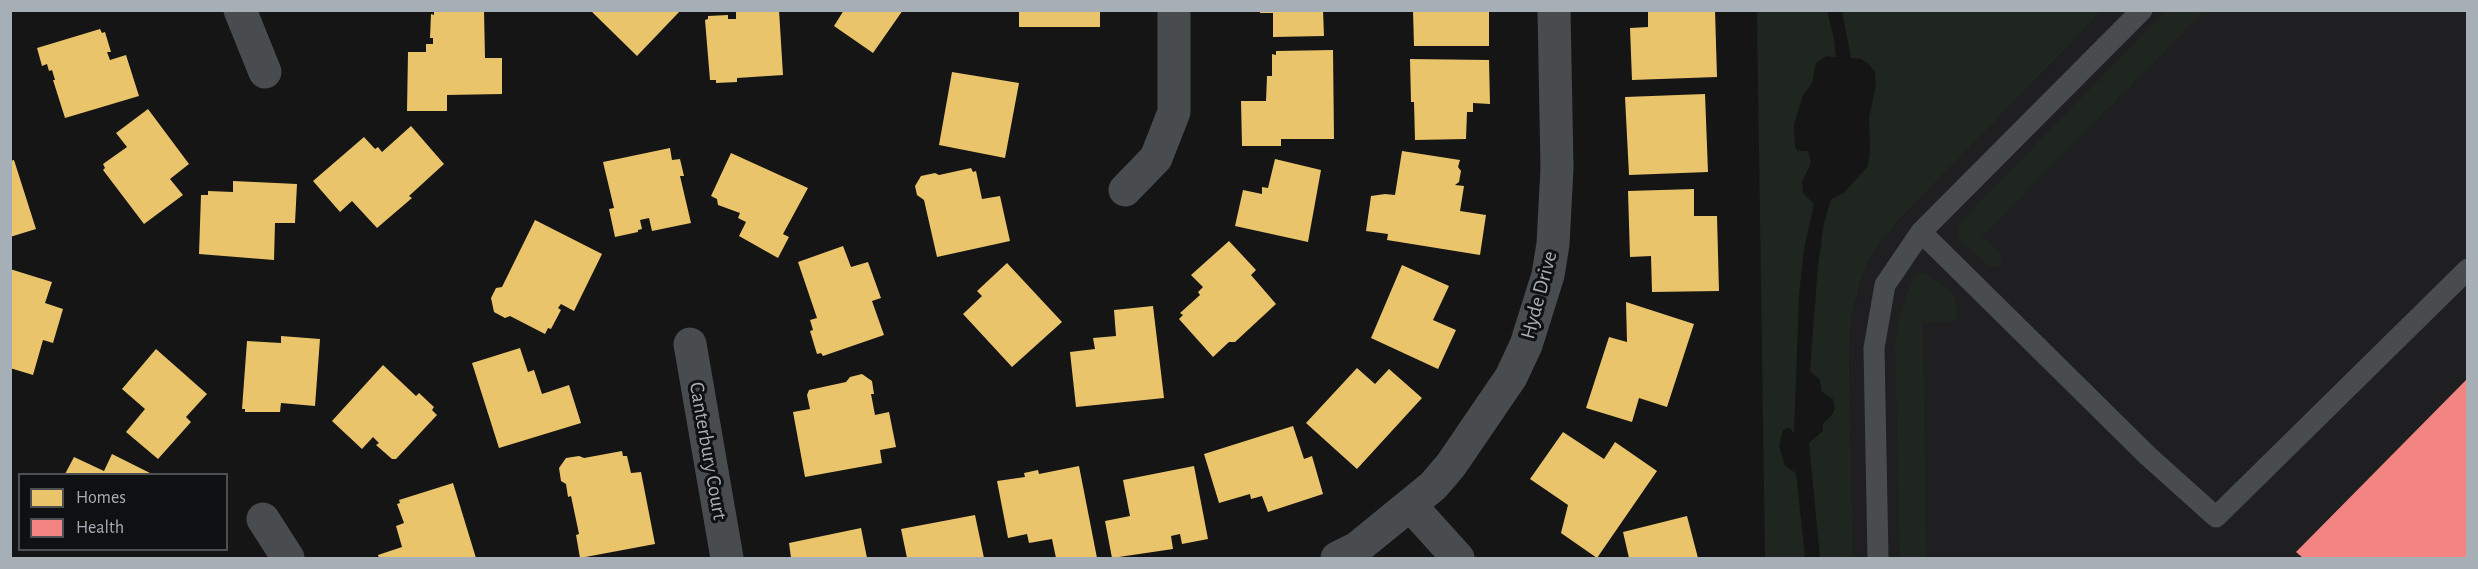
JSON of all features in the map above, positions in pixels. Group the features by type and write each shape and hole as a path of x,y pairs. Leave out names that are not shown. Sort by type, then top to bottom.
{"street":[{"path":"240,10 266,72"},
{"path":"1125,190 1156,158 1174,112 1174,10"},
{"name":"Hyde Drive","path":"1337,558 1357,548 1433,486 1451,465 1511,377 1526,345 1548,275 1553,244 1557,168 1554,10"},
{"name":"Canterbury Court","path":"690,344 727,558"},
{"path":"1411,506 1458,558"},
{"path":"263,519 288,558"}],"lane":[{"path":"1878,558 1874,348 1885,285 1921,232 2142,10"},
{"path":"1921,232 2148,456 2216,518 2468,269"}],"shaded area":[{"path":"1757,11 1827,11 1836,57 1826,56 1816,63 1812,83 1803,95 1794,125 1795,147 1798,151 1808,151 1811,162 1802,182 1803,193 1814,204 1804,249 1799,295 1794,433 1790,428 1783,430 1779,446 1785,466 1796,473 1805,558 1765,558"},
{"path":"1842,11 2102,11 1900,219 1868,261 1852,316 1849,349 1853,558 1820,558 1809,443 1823,431 1823,424 1835,408 1833,399 1822,392 1820,380 1810,371 1818,266 1824,223 1831,199 1844,193 1868,166 1869,118 1876,85 1875,72 1869,64 1861,59 1851,58"},
{"path":"2102,11 2467,11 2467,558 1853,558 1849,349 1852,316 1868,261 1900,219"},
{"path":"2166,11 2204,11 1982,236 2002,259 2000,265 1994,268 1988,265 1959,239 1957,230 1961,222"},
{"path":"1924,272 1953,294 1957,306 1955,321 1923,322 1926,558 1900,558 1895,345 1900,312 1908,291 1916,275"}],"building: Homes":[{"path":"434,10 484,10 485,58 502,58 502,94 447,95 447,111 407,111 408,52 426,52 426,44 433,44 433,38 430,38 431,14 434,15"},
{"path":"590,10 681,10 637,56"},
{"path":"736,10 779,10 783,75 737,78 737,82 716,83 716,80 710,80 705,20 708,16 728,15 728,19 736,19"},
{"path":"844,10 903,10 873,53 834,26"},
{"path":"1019,10 1100,10 1100,27 1019,27"},
{"path":"1260,10 1323,10 1324,36 1273,37 1273,13 1260,13"},
{"path":"1413,10 1489,10 1489,46 1414,46"},
{"path":"1648,10 1715,10 1717,77 1632,80 1630,28 1648,27"},
{"path":"100,29 102,33 105,32 111,52 107,52 110,60 126,55 139,96 65,118 52,70 49,71 47,64 42,66 37,48"},
{"path":"1333,50 1334,139 1281,139 1281,146 1242,146 1241,101 1266,101 1267,76 1272,76 1272,54 1276,55 1276,51"},
{"path":"1410,59 1489,60 1490,104 1473,103 1473,112 1467,112 1466,139 1415,140"},
{"path":"952,72 1019,83 1005,158 939,145"},
{"path":"1705,94 1708,172 1629,175 1625,97"},
{"path":"148,109 189,164 170,179 183,195 144,224 103,170 105,168 103,164 127,147 116,133"},
{"path":"411,126 444,164 409,196 412,198 377,228 352,201 340,212 313,181 364,137 375,149 378,147 382,152"},
{"path":"670,148 672,160 680,159 684,176 680,176 691,223 652,231 649,218 640,220 642,229 638,232 615,237 609,209 614,208 603,162"},
{"path":"1402,151 1460,160 1459,182 1455,185 1464,186 1460,211 1486,215 1480,255 1387,240 1388,234 1366,231 1371,196 1395,195"},
{"path":"731,153 808,188 783,234 789,237 778,258 739,236 746,222 738,218 740,213 718,205 717,199 711,196"},
{"path":"1275,159 1321,170 1308,242 1235,226 1243,190 1262,194 1262,187 1268,188"},
{"path":"14,160 36,229 10,237 10,161"},
{"path":"971,168 973,172 976,171 982,199 1000,196 1010,241 937,257 924,200 917,195 915,186 921,176 935,173 939,175"},
{"path":"233,181 297,184 295,223 275,223 274,260 199,254 201,195 208,195 208,191 233,192"},
{"path":"1694,189 1694,216 1717,216 1719,291 1652,292 1651,256 1630,257 1628,191"},
{"path":"535,220 602,254 574,311 561,304 558,308 561,310 551,329 548,328 545,334 510,316 505,318 494,312 491,298 496,288 502,287"},
{"path":"1229,241 1256,270 1251,275 1276,304 1235,342 1229,342 1213,357 1179,319 1183,315 1180,313 1200,295 1198,292 1203,287 1191,275"},
{"path":"843,246 851,267 868,262 881,298 872,301 884,335 823,356 821,353 817,354 810,331 813,330 810,320 817,318 798,262"},
{"path":"1007,263 1062,322 1012,367 963,314 982,296 977,291"},
{"path":"1402,265 1449,286 1433,320 1456,330 1438,369 1371,338"},
{"path":"10,269 52,282 45,303 63,309 53,343 43,340 33,375 10,368"},
{"path":"1626,302 1694,324 1667,407 1639,398 1632,422 1586,408 1609,337 1627,342"},
{"path":"1153,306 1164,398 1076,407 1070,352 1095,349 1093,338 1116,336 1114,310"},
{"path":"281,336 320,339 315,406 281,403 280,412 245,412 245,409 242,409 247,341 281,343"},
{"path":"520,348 528,372 534,370 542,394 569,385 581,423 499,448 472,363"},
{"path":"156,349 207,394 186,417 191,422 158,459 126,432 145,409 122,389"},
{"path":"383,365 416,396 419,393 434,407 432,410 437,415 396,459 392,459 376,445 379,443 373,437 362,449 332,421"},
{"path":"1357,368 1375,384 1389,369 1422,398 1357,469 1306,423"},
{"path":"862,374 872,381 874,394 871,394 875,415 889,412 896,447 880,450 882,463 805,477 793,412 810,409 807,395 809,390 846,382 850,377"},
{"path":"1293,426 1304,459 1312,456 1323,494 1268,512 1262,496 1251,499 1250,494 1219,503 1204,454"},
{"path":"1563,432 1604,459 1615,442 1657,471 1597,558 1561,533 1568,505 1530,479"},
{"path":"622,451 623,456 627,456 631,473 641,472 655,544 580,558 576,535 579,534 571,496 568,497 566,484 561,481 559,468 566,458 579,456 584,458"},
{"path":"112,454 150,473 66,473 74,457 104,471"},
{"path":"1079,466 1097,558 1056,558 1052,539 1029,543 1027,534 1008,538 997,481 1025,477 1024,473 1038,470 1039,474"},
{"path":"1194,466 1208,539 1182,544 1180,534 1171,536 1173,549 1112,558 1105,521 1130,516 1123,480"},
{"path":"453,483 476,558 379,558 378,555 402,547 396,526 404,523 397,504 400,503 399,500"},
{"path":"975,515 984,558 907,558 901,529"},
{"path":"1687,516 1698,558 1629,558 1623,532"},
{"path":"861,528 867,558 791,558 789,543"}],"building: Health":[{"path":"2468,378 2468,558 2303,558 2296,552"}]}
